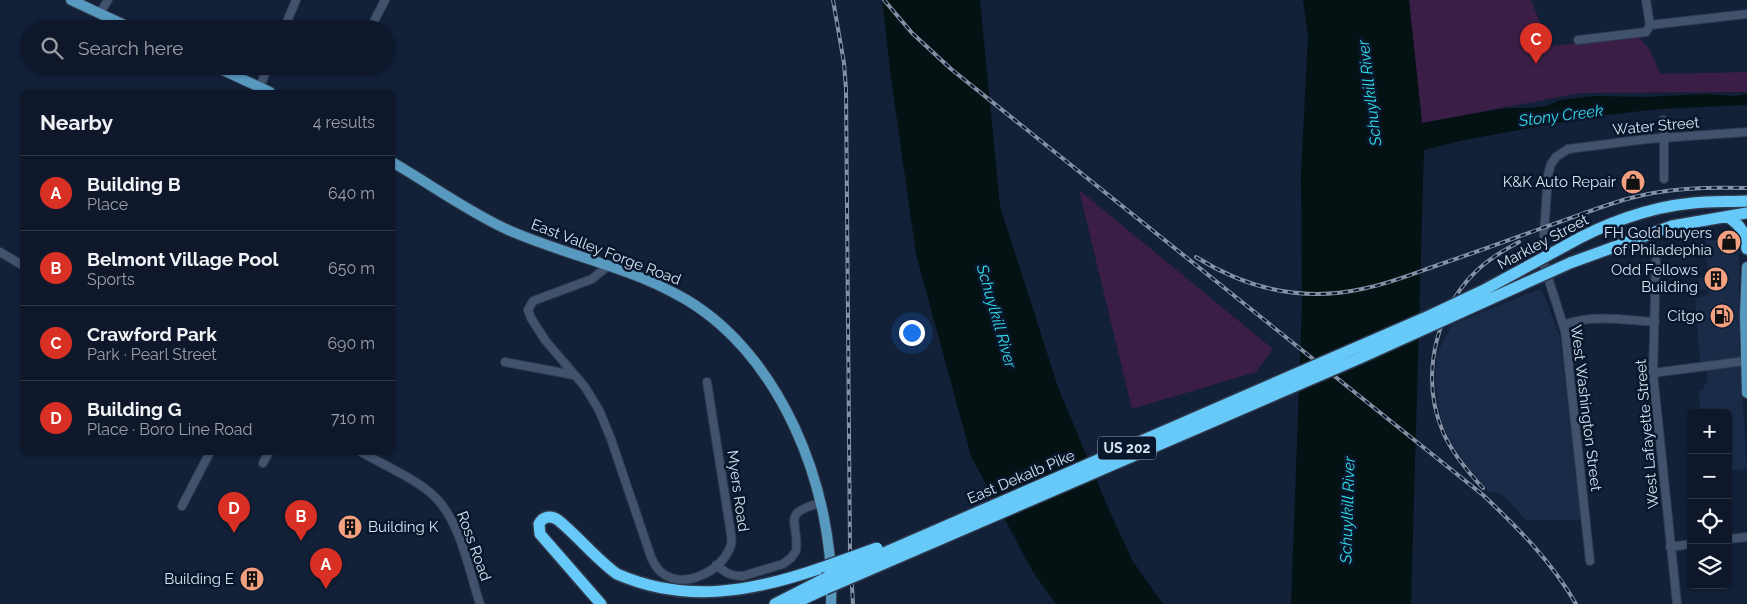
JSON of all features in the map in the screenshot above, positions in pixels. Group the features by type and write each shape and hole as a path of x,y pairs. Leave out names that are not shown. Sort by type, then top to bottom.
{"highway":[{"name":"Markley Street","path":"1364,351 1612,223 1671,206 1693,202 1747,201"},
{"name":"Markley Street","path":"1364,351 1570,264 1672,226 1747,213"},
{"path":"1728,217 1738,223 1743,231 1747,249"},
{"name":"East Dekalb Pike","path":"794,604 824,584 891,550 1364,351"},
{"name":"East Dekalb Pike","path":"775,604 1364,351"},
{"path":"602,604 542,537 538,527 543,519 551,517 558,520 596,557 625,579 648,591 675,598 709,600 734,597 878,548 891,550"}],"main road":[{"path":"71,0 114,20"},
{"path":"233,75 265,90"},
{"name":"East Valley Forge Road","path":"395,163 476,212 520,235 657,284 688,300 717,320 740,342 765,374 788,414 808,465 820,503 831,563 831,604"},
{"path":"1747,267 1745,302 1747,393"}],"street":[{"path":"100,13 108,0"},
{"path":"288,20 296,0"},
{"path":"1578,40 1646,32 1650,25 1646,0"},
{"path":"374,20 382,1"},
{"path":"1650,25 1747,14"},
{"path":"260,88 265,75"},
{"path":"1663,120 1664,179"},
{"name":"Water Street","path":"1568,149 1664,138 1747,132"},
{"name":"West Washington Street","path":"1568,149 1556,157 1551,164 1548,175 1543,249 1544,265 1563,325 1590,561"},
{"path":"0,252 20,264"},
{"name":"West Lafayette Street","path":"1656,261 1653,373 1677,604"},
{"path":"608,266 592,279 536,299 529,307 529,314 539,332 592,398 606,424 655,566 666,576 686,579 698,577 716,565 726,573 743,576 787,561 796,551 793,523 795,516 804,507 820,503"},
{"path":"1563,325 1593,319 1655,322"},
{"path":"1653,373 1745,361"},
{"path":"505,362 574,375"},
{"name":"Myers Road","path":"707,382 732,534 732,543 729,550 716,565"},
{"path":"182,506 208,455"},
{"path":"263,463 268,455"},
{"name":"Ross Road","path":"366,455 425,489 445,508 458,535 480,604"},
{"path":"1732,539 1747,537"},
{"path":"1670,547 1687,545"}],"shaded area":[{"path":"1409,0 1531,0 1550,46 1639,37 1650,50 1660,74 1747,72 1747,92 1580,93 1422,123"},
{"path":"1079,190 1273,349 1256,372 1132,409"},
{"path":"1739,239 1739,343 1747,469 1732,471 1732,409 1700,409 1699,390 1704,389 1707,383 1707,362 1700,363 1695,298 1709,295 1708,289 1699,290 1698,278 1708,277 1706,240"},
{"path":"1540,289 1544,294 1560,338 1582,520 1526,520 1506,498 1496,492 1490,493 1465,463 1449,439 1440,415 1435,380 1437,354 1452,324"}],"water":[{"name":"Schuylkill River","path":"882,0 980,0 1000,206 1058,387 1132,560 1163,604 1056,604 1033,572 971,456 916,254"},
{"path":"1303,0 1409,0 1422,123 1505,108 1546,106 1561,100 1593,96 1645,97 1705,94 1734,96 1747,94 1747,105 1659,109 1590,117 1460,141 1424,150 1411,604 1291,604 1302,304 1301,174 1308,35"}],"railway":[{"path":"833,0 844,63 846,89 850,552 853,604"},
{"path":"884,0 912,33 951,69 1483,495 1545,560 1576,604"},
{"path":"1196,257 1215,268 1255,285 1297,293 1340,293 1392,281 1596,209 1642,195 1686,189 1747,188"},
{"path":"1483,488 1461,462 1443,432 1436,410 1433,387 1436,342 1443,320 1467,281 1483,265 1519,242"}],"place":[{"name":"Crawford Park","path":"1536,64"},
{"name":"K&K Auto Repair","path":"1633,182"},
{"name":"FH Gold buyers of Philadephia","path":"1729,242"},
{"name":"Odd Fellows Building","path":"1716,279"},
{"name":"Citgo","path":"1722,316"},
{"name":"Building K","path":"350,527"},
{"name":"Building G","path":"234,533"},
{"name":"Belmont Village Pool","path":"301,541"},
{"name":"Building E","path":"252,579"},
{"name":"Building B","path":"326,589"}],"water label":[{"name":"Stony Creek","path":"1561,115"}]}
